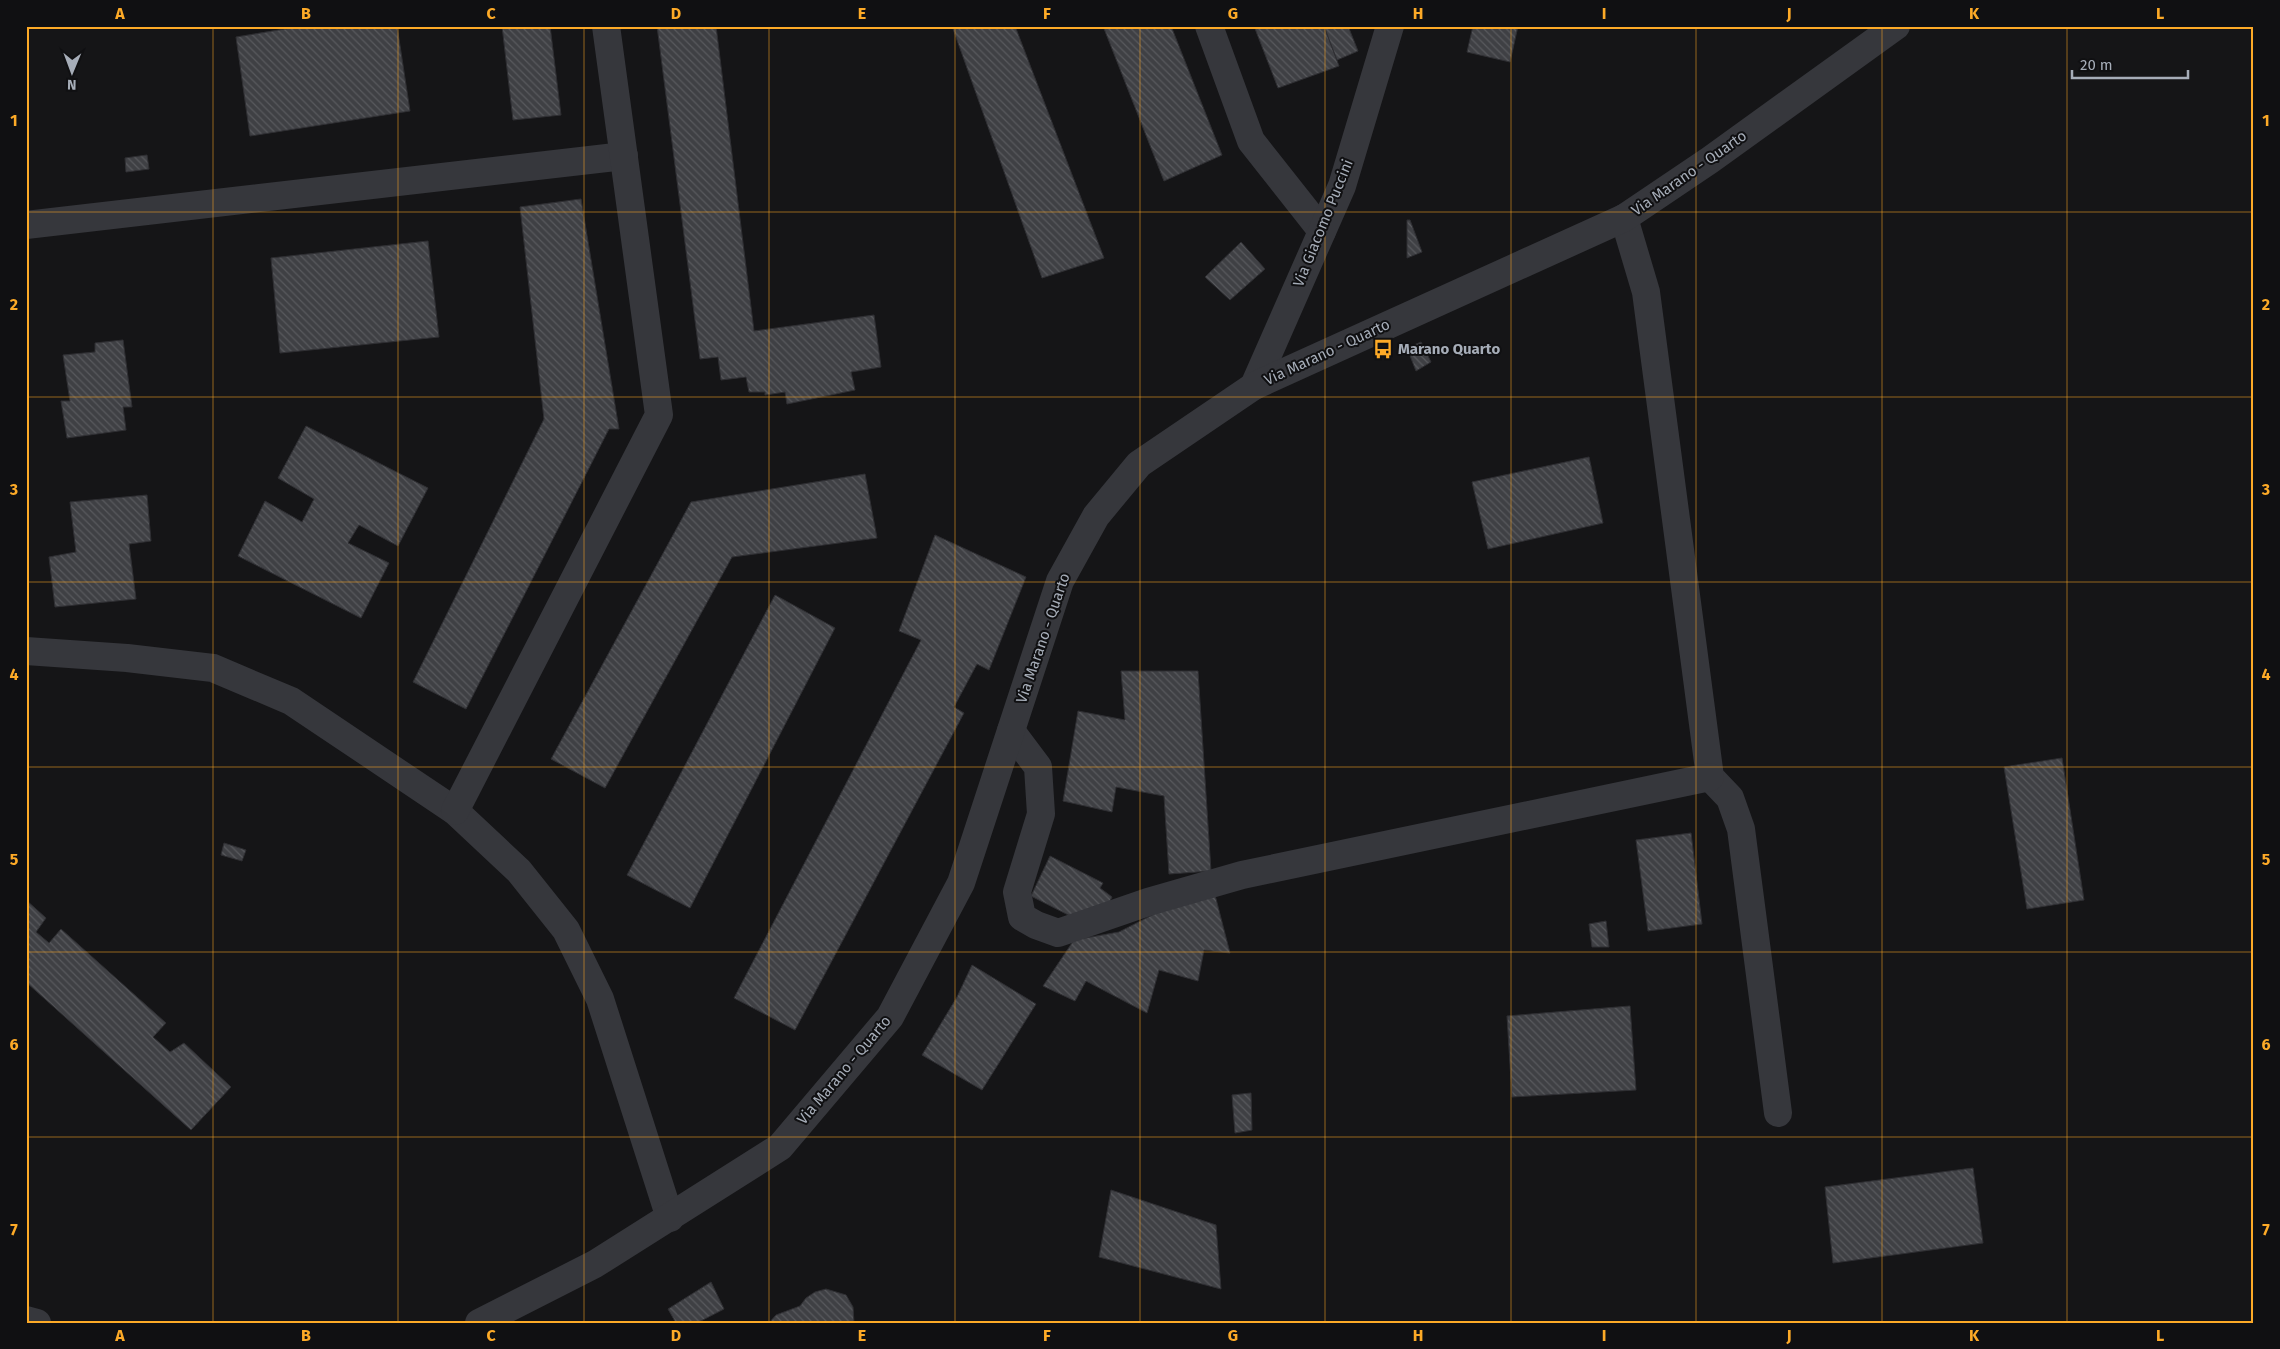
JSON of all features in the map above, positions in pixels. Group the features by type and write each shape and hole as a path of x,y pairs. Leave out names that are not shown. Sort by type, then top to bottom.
{"street":[{"path":"455,811 659,415 606,26"},
{"path":"1210,26 1251,142 1322,231"},
{"name":"Via Giacomo Puccini","path":"1254,386 1342,186 1390,26"},
{"name":"Via Marano - Quarto","path":"479,1323 596,1264 780,1147 890,1017 960,883 1060,581 1096,516 1140,464 1254,386 1624,218 1710,160 1896,26"},
{"path":"26,225 624,156"},
{"path":"1624,218 1646,292 1710,777 1730,798 1741,828 1778,1113"},
{"path":"26,651 127,658 213,668 291,701 455,811 519,871 566,930 600,999 670,1218"},
{"path":"1011,731 1038,767 1042,814 1017,892 1022,916 1036,925 1058,933 1148,902 1242,875 1710,777"},
{"path":"26,1320 37,1323"}],"building":[{"path":"303,26 397,26 410,111 250,136 236,37"},
{"path":"502,26 550,26 561,115 513,120"},
{"path":"657,26 716,26 754,331 874,315 881,367 851,372 855,390 787,404 785,392 765,395 765,392 749,392 746,377 721,380 718,357 700,359"},
{"path":"952,26 1015,26 1104,258 1042,278"},
{"path":"1103,26 1171,26 1222,155 1164,181"},
{"path":"1254,26 1324,26 1339,66 1278,88"},
{"path":"1324,26 1348,26 1358,51 1337,60"},
{"path":"1473,26 1518,26 1510,62 1467,52"},
{"path":"147,155 149,169 126,172 125,158"},
{"path":"581,199 619,429 609,429 466,709 413,682 544,419 520,207"},
{"path":"1407,220 1410,220 1422,252 1407,258"},
{"path":"428,241 439,337 280,353 271,258"},
{"path":"1241,242 1265,269 1230,300 1205,277"},
{"path":"123,340 132,407 123,407 126,430 67,438 61,401 70,401 63,355 95,352 95,343"},
{"path":"1421,342 1431,362 1416,371 1407,348"},
{"path":"306,426 428,488 398,546 359,525 348,543 389,563 361,618 238,556 265,501 302,522 314,499 278,478"},
{"path":"1589,457 1603,523 1488,549 1472,482"},
{"path":"865,474 877,538 732,557 605,788 551,759 691,502"},
{"path":"147,495 151,541 129,544 136,599 55,607 49,557 76,552 70,502"},
{"path":"935,535 1026,577 989,670 977,664 954,707 964,713 795,1030 734,998 921,640 899,631"},
{"path":"775,595 835,628 690,908 627,875"},
{"path":"1121,671 1198,671 1211,871 1169,874 1164,796 1116,787 1112,812 1063,801 1078,711 1125,720"},
{"path":"2062,758 2084,900 2027,909 2004,767"},
{"path":"1691,833 1702,924 1648,931 1636,840"},
{"path":"224,843 246,850 242,861 221,855"},
{"path":"1050,856 1103,883 1100,888 1112,897 1103,914 1084,923 1031,896"},
{"path":"1215,895 1230,953 1204,950 1198,981 1159,970 1147,1013 1086,981 1075,1001 1043,986 1074,940 1119,932 1170,906"},
{"path":"26,900 46,918 36,932 49,943 61,929 166,1023 153,1037 170,1052 184,1043 231,1087 191,1130 26,982"},
{"path":"1606,921 1609,947 1592,947 1589,924"},
{"path":"972,965 1036,1004 982,1090 922,1055 957,997"},
{"path":"1630,1006 1636,1090 1512,1097 1507,1016"},
{"path":"1251,1093 1252,1130 1235,1133 1232,1095"},
{"path":"1973,1168 1983,1243 1833,1263 1825,1187"},
{"path":"1111,1190 1216,1225 1221,1289 1099,1257"},
{"path":"711,1282 724,1309 697,1323 676,1323 668,1309"},
{"path":"826,1289 846,1295 853,1307 854,1323 769,1323 776,1315 800,1306 806,1298 815,1292"}],"place":[{"name":"Marano Quarto","path":"1383,349"}]}
